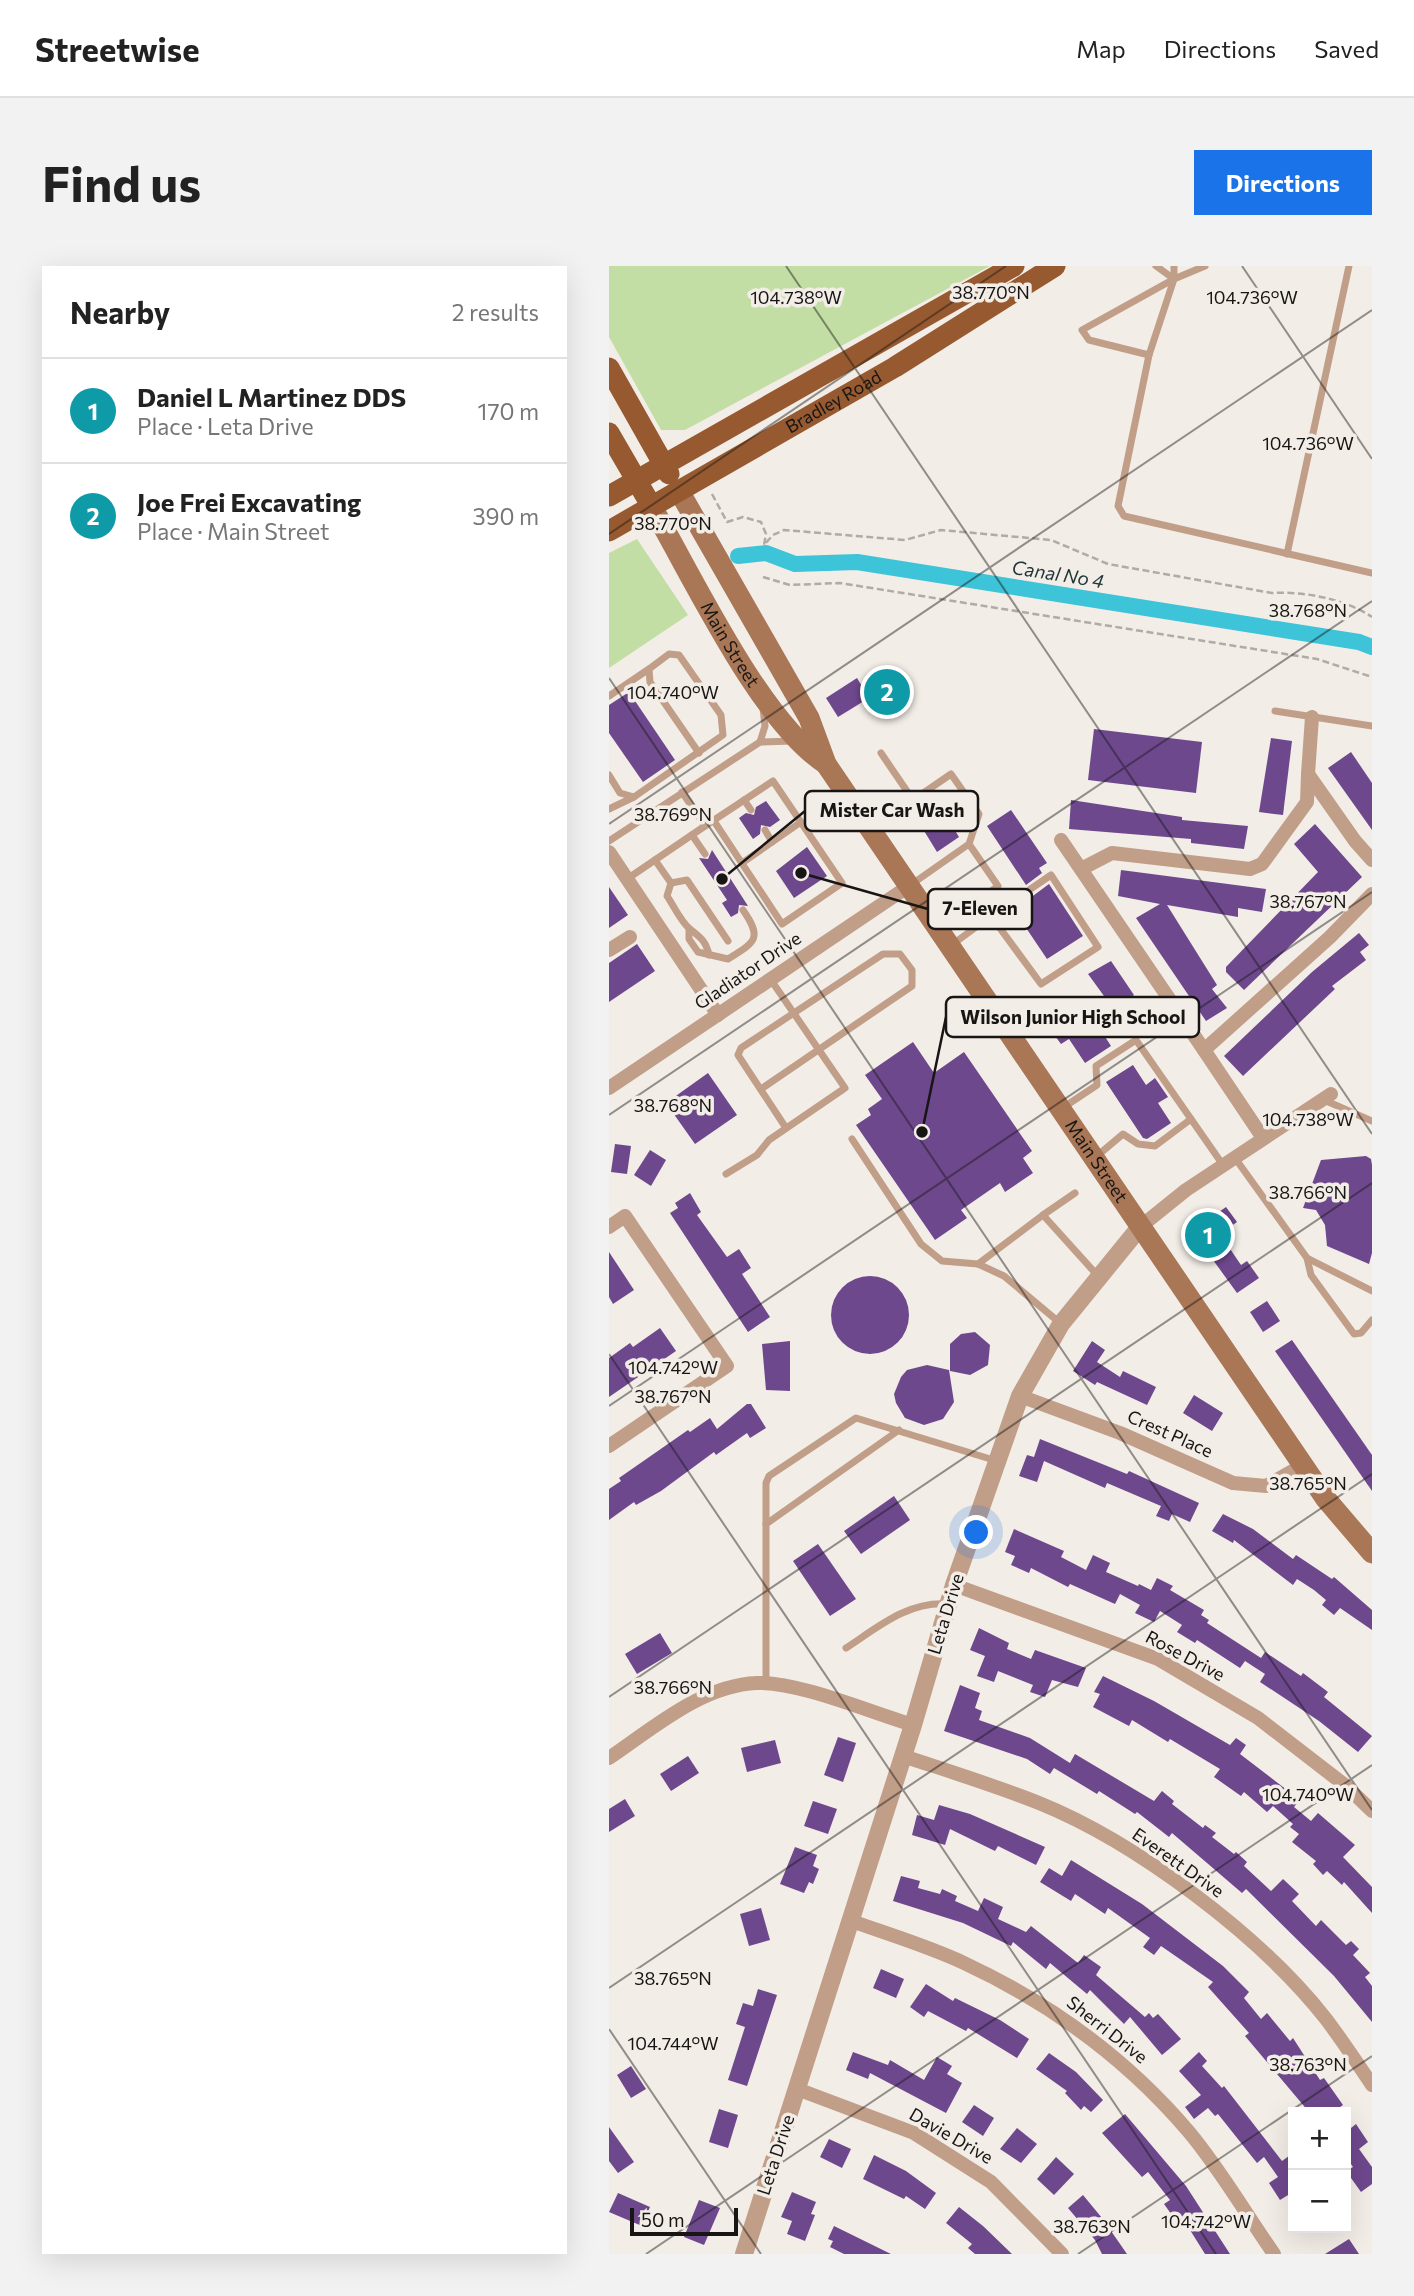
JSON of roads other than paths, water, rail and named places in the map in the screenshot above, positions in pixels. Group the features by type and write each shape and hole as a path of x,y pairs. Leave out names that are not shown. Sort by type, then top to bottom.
{"main road":[{"name":"Bradley Road","path":"609,496 1014,266"},
{"name":"Bradley Road","path":"609,531 895,367 1055,266"},
{"path":"609,368 679,491"},
{"path":"609,433 652,507"},
{"name":"Main Street","path":"679,491 809,718 826,764 1303,1465 1343,1521 1372,1553"},
{"name":"Main Street","path":"652,507 763,693 796,741 826,764"}],"street":[{"path":"1081,869 1112,853 1250,869 1262,864 1307,802 1312,717"},
{"path":"1308,774 1355,841 1372,860"},
{"path":"1061,841 1263,1138"},
{"path":"609,852 718,1015"},
{"name":"Gladiator Drive","path":"609,1088 909,886"},
{"path":"1204,1050 1330,937 1372,894"},
{"path":"609,950 630,937"},
{"name":"Leta Drive","path":"744,2254 913,1725 954,1585 1020,1396 1061,1324 1140,1227 1229,1161 1327,1097"},
{"path":"609,1227 625,1216 727,1366 609,1446"},
{"name":"Crest Place","path":"1020,1396 1120,1433 1233,1483 1265,1486 1303,1465"},
{"name":"Rose Drive","path":"954,1585 1158,1659 1258,1718 1346,1786 1372,1811"},
{"path":"609,1758 692,1703 723,1690 766,1684 782,1685 913,1725"},
{"name":"Everett Drive","path":"903,1756 1040,1804 1073,1819 1105,1835 1201,1900 1265,1955 1325,2018 1372,2085"},
{"name":"Sherri Drive","path":"849,1920 961,1961 1025,1993 1090,2037 1151,2090 1190,2133 1274,2254"},
{"name":"Davie Drive","path":"797,2089 925,2140 991,2182 1062,2254"}],"lane":[{"path":"1156,266 1174,279"},
{"path":"1174,266 1174,279 1149,355 1118,506 1124,516 1372,573"},
{"path":"1149,355 1090,340 1081,330 1174,279 1205,266"},
{"path":"1287,554 1349,266"},
{"path":"609,696 669,654 679,655 721,715 723,735 633,797 609,809"},
{"path":"649,669 650,682 699,753"},
{"path":"760,741 765,726 763,693"},
{"path":"1275,711 1372,726"},
{"path":"609,841 760,741 796,741"},
{"path":"881,753 913,800"},
{"path":"870,830 951,774 979,814 969,844 909,886"},
{"path":"609,775 620,793 633,797"},
{"path":"627,879 773,781 842,883 782,924 714,821"},
{"path":"682,792 705,827"},
{"path":"744,800 751,810"},
{"path":"742,863 801,822"},
{"path":"765,831 772,842"},
{"path":"692,835 705,854"},
{"path":"944,938 998,886 969,844"},
{"path":"655,860 671,883"},
{"path":"944,938 991,916 1051,875 1098,947 1041,984 991,916"},
{"path":"671,883 687,880 729,941"},
{"path":"671,883 667,896 689,929 689,939 698,952 728,959 751,945 755,936 754,927 743,909"},
{"path":"761,1089 912,986 912,970 900,954 883,954 795,1015 741,1048 738,1055 786,1128"},
{"path":"726,1174 757,1154 769,1140 845,1088 771,979"},
{"path":"1060,1109 1097,1085 1096,1066 1136,1040 1191,1119 1229,1161 1307,1258 1372,1291"},
{"path":"1327,1097 1372,1121"},
{"path":"1093,1158 1123,1135 1139,1144 1155,1146 1191,1119"},
{"path":"852,1139 921,1244 942,1261 978,1264 1004,1276 1061,1324"},
{"path":"978,1264 1075,1193"},
{"path":"1043,1215 1098,1276"},
{"path":"1307,1258 1311,1275 1354,1334 1361,1333 1372,1320"},
{"path":"766,1684 766,1483 769,1476 856,1418 997,1461"},
{"path":"766,1524 899,1430"},
{"path":"846,1648 894,1615 930,1603 948,1604"}],"waterway":[{"name":"Canal No 4","path":"738,556 766,553 795,564 857,562 1359,642 1372,647"}],"place":[{"name":"Joe Frei Excavating","path":"887,692"},
{"name":"7-Eleven","path":"801,873"},
{"name":"Mister Car Wash","path":"722,879"},
{"name":"Wilson Junior High School","path":"922,1132"},
{"name":"Daniel L Martinez DDS","path":"1208,1235"}]}
